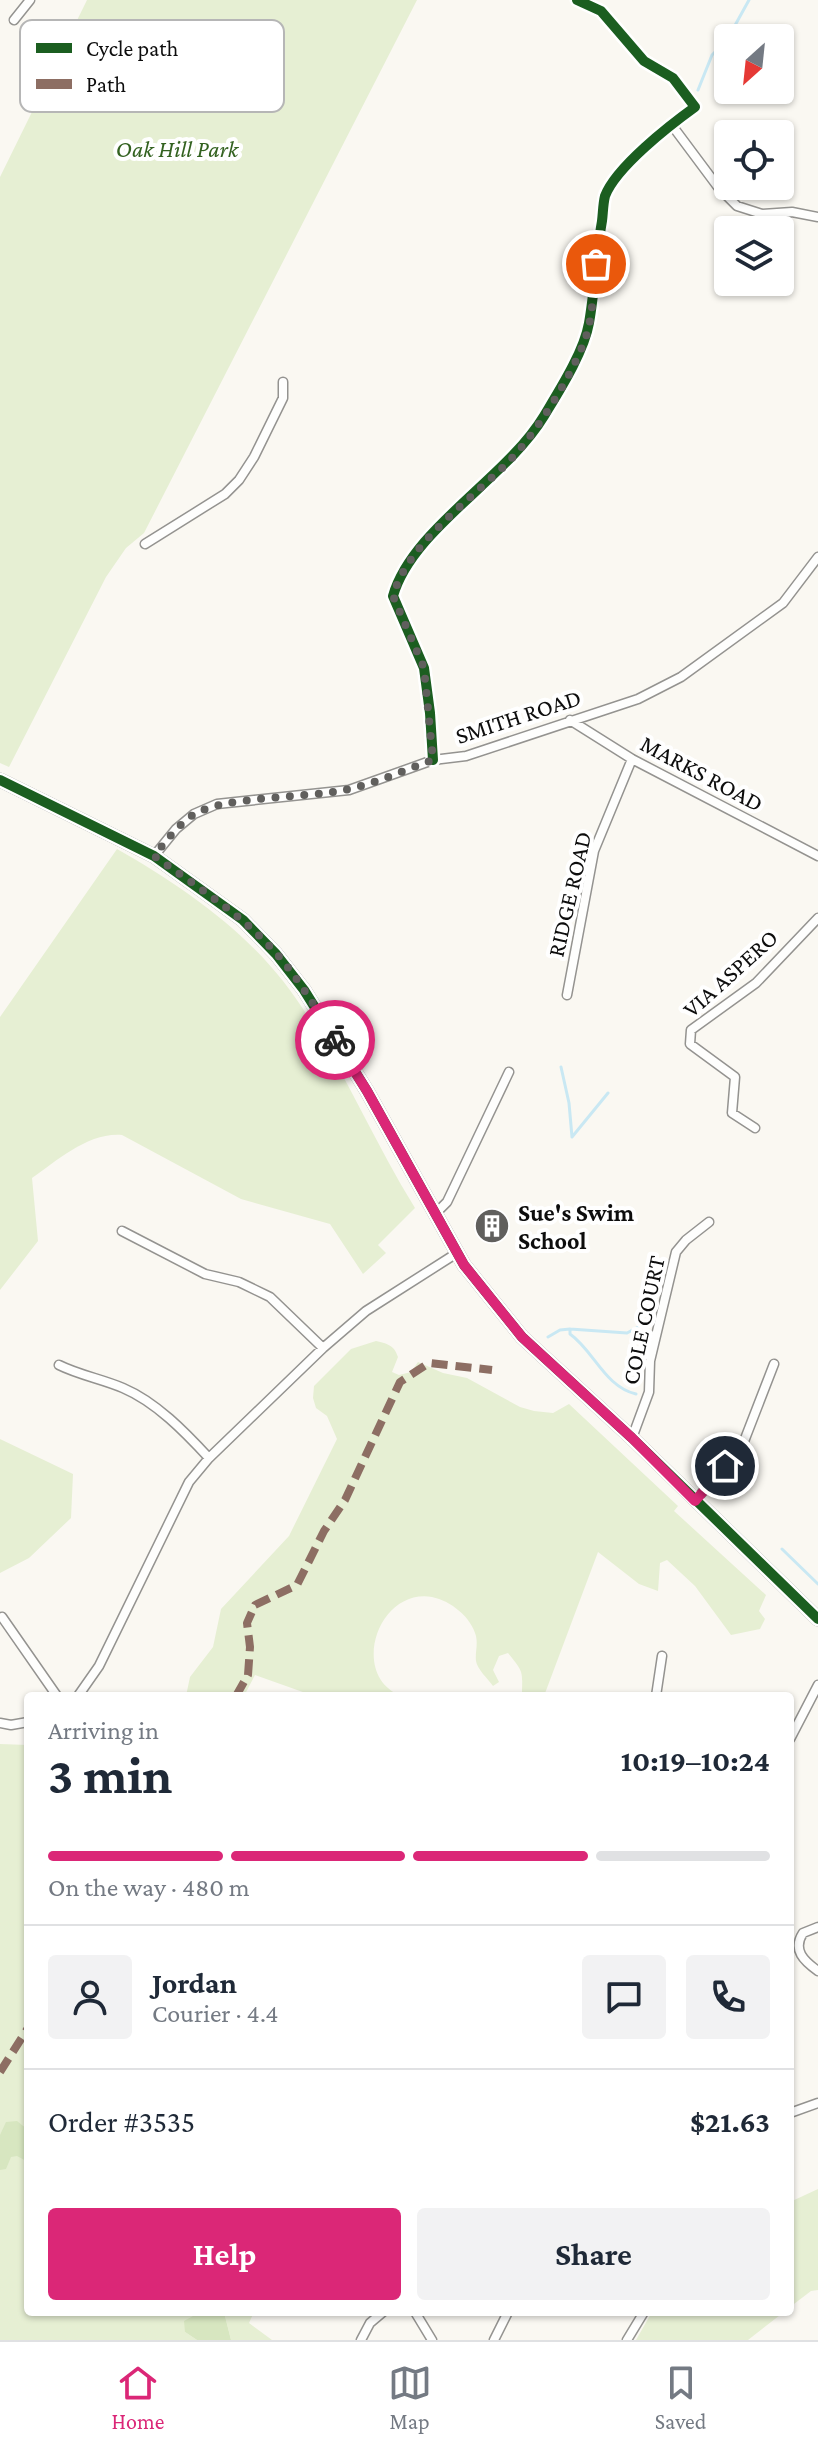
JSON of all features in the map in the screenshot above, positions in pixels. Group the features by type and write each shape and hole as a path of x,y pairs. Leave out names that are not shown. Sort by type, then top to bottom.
{"street":[{"path":"14,20 30,0"},
{"path":"433,760 424,668 393,596 395,590 413,555 513,457 544,416 574,362 589,327 606,196 620,173 671,124 695,107 673,78 644,61 601,11 577,0"},
{"path":"671,124 718,187 737,206 762,214 792,212 818,217"},
{"path":"145,544 225,494 239,480 283,398 283,382"},
{"name":"SMITH ROAD","path":"154,856 176,829 194,814 217,804 349,790 433,760 466,756 638,699 681,677 783,603 818,557"},
{"name":"MARKS ROAD","path":"570,720 632,759 818,856"},
{"name":"RIDGE ROAD","path":"567,995 594,851 632,759"},
{"path":"0,780 154,856 243,920 304,990 367,1091 457,1253 522,1337 632,1438 818,1619"},
{"name":"VIA ASPERO","path":"755,1128 732,1113 735,1077 690,1044 691,1030 756,983 818,918"},
{"path":"434,1215 447,1202 509,1072"},
{"name":"COLE COURT","path":"632,1438 649,1392 650,1361 676,1252 709,1222"},
{"path":"122,1231 205,1274 239,1282 270,1297 323,1348"},
{"path":"81,1692 99,1666 189,1482 209,1458 366,1311 457,1253"},
{"path":"695,1501 743,1444 774,1364"},
{"path":"59,1365 126,1389 185,1432 209,1458"},
{"path":"2,1617 54,1692"},
{"path":"657,1692 662,1656"},
{"path":"794,1731 818,1685"},
{"path":"0,1723 24,1723"},
{"path":"818,1927 803,1933 798,1946 800,1955 818,1971"},
{"path":"794,2112 818,2103"},
{"path":"361,2340 370,2323 378,2316"},
{"path":"417,2316 432,2340"},
{"path":"494,2340 506,2316"},
{"path":"627,2340 642,2316"}],"green space":[{"name":"Oak Hill Park","path":"87,0 417,0 144,533 126,548 106,577 9,767 0,763 0,177 32,112 284,112 284,20 77,20"},
{"path":"117,849 185,891 247,942 283,981 320,1036 415,1208 378,1245 386,1253 363,1274 330,1224 241,1199 122,1135 110,1135 74,1149 32,1178 38,1241 0,1290 0,1017"},
{"path":"376,1341 387,1344 398,1357 392,1372 399,1375 411,1372 418,1362 443,1373 467,1378 520,1407 534,1411 553,1413 569,1404 678,1506 674,1511 766,1595 759,1611 765,1619 760,1629 731,1635 695,1586 667,1560 660,1563 658,1591 639,1584 598,1552 546,1692 522,1692 521,1673 508,1653 499,1656 493,1670 499,1682 493,1686 477,1664 476,1636 470,1622 453,1606 432,1597 413,1598 397,1606 384,1619 376,1636 374,1654 377,1671 386,1686 396,1692 303,1692 255,1675 246,1692 187,1692 190,1677 213,1647 221,1609 289,1536 337,1439 327,1416 316,1408 314,1386 351,1349"},
{"path":"0,1439 73,1474 71,1518 29,1558 0,1573"},
{"path":"0,1744 24,1745 24,2316 204,2316 185,2332 197,2340 0,2340"},
{"path":"17,2121 24,2127 24,2160 11,2157 6,2169 0,2170 0,2135 6,2122"},
{"path":"818,2189 818,2290 811,2291 794,2304 794,2200"},
{"path":"193,2316 225,2316 231,2340 197,2340 185,2332 184,2321"},
{"path":"225,2316 252,2316 249,2323 272,2340 231,2340"},
{"path":"650,2316 779,2316 748,2340 636,2340"}],"waterway":[{"path":"736,24 749,0"},
{"path":"698,90 714,53"},
{"path":"561,1067 572,1137"},
{"path":"572,1137 608,1093"},
{"path":"570,1329 627,1333 642,1325"},
{"path":"548,1337 560,1330 570,1329 570,1334 616,1384 636,1394"},
{"path":"782,1549 818,1584"}],"marked path":[{"path":"238,1692 248,1675 250,1647 247,1623 255,1605 297,1585 324,1531 345,1500 400,1382 429,1363 492,1370"},
{"path":"0,2072 24,2034"}],"cycle path":[{"path":"433,760 424,668 393,596 403,572 419,548 507,461 544,416 570,371 586,334 605,196 620,172 632,160 695,107 673,78 644,61 601,11 577,0"},
{"path":"0,780 154,856 243,920 276,954 304,990 367,1091 464,1265 522,1337 632,1438 818,1619"}],"way so far":[{"path":"335,1040 304,990 276,954 243,920 154,856 176,829 194,814 217,804 349,790 433,760 424,668 393,596 413,555 513,457 544,416 574,362 589,327 596,264"}],"place":[{"name":"Sue's Swim School","path":"492,1226"}],"route":[{"path":"335,1040 464,1265 522,1337 695,1501 725,1466"}]}
